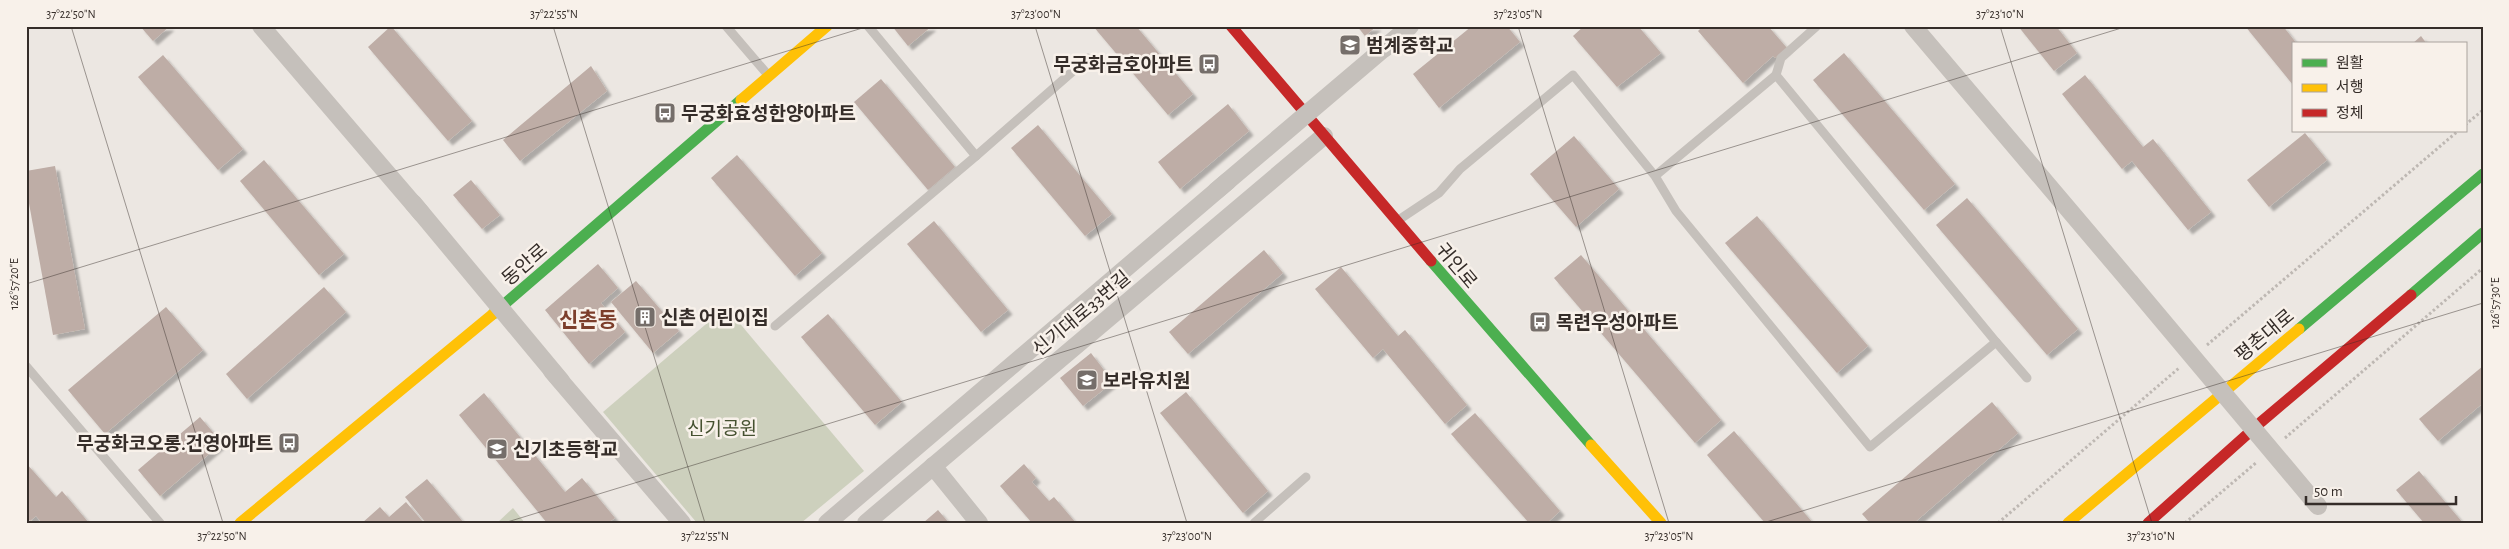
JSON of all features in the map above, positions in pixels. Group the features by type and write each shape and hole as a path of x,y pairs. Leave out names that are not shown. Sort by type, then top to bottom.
{"street":[{"path":"261,26 476,278"},
{"name":"동안로","path":"240,523 489,318 826,26"},
{"name":"귀인로","path":"1231,26 1508,351 1660,523"},
{"path":"827,523 1410,26"},
{"path":"1913,26 2318,506"},
{"path":"1348,86 1394,39"},
{"name":"신기대로33번길","path":"866,523 1324,136"},
{"path":"1216,191 1274,142"},
{"name":"평촌대로","path":"2068,523 2483,174"},
{"path":"413,203 682,523"},
{"path":"2148,523 2261,422 2483,233"},
{"path":"516,331 562,381"},
{"path":"933,466 979,523"}],"lane":[{"path":"726,26 768,75"},
{"path":"868,26 976,156"},
{"path":"1655,176 1776,76 1781,58 1817,26"},
{"path":"775,326 976,156 1088,58"},
{"path":"1397,221 1439,193 1460,169 1573,75 1655,176 1676,211 1870,447 1996,342"},
{"path":"1776,76 2027,378"},
{"path":"26,366 160,523"},
{"path":"1254,523 1306,477"}],"path":[{"path":"2466,124 2483,110"},
{"path":"2201,349 2457,132"},
{"path":"2279,443 2483,268"},
{"path":"1998,523 2186,362"},
{"path":"2185,523 2265,455"}],"green space":[{"name":"신기공원","path":"726,307 864,471 801,523 697,523 603,412"},
{"path":"513,508 525,523 497,523"}],"building":[{"path":"140,26 170,26 153,41"},
{"path":"391,26 472,121 448,141 368,47"},
{"path":"892,26 932,26 908,46"},
{"path":"1093,26 1136,26 1193,94 1168,115"},
{"path":"1357,26 1377,26 1365,36"},
{"path":"1472,26 1507,26 1520,42 1439,108 1413,74"},
{"path":"1584,26 1638,26 1661,53 1617,87 1573,36"},
{"path":"1703,26 1768,26 1787,48 1775,58 1773,56 1743,83 1698,31"},
{"path":"2018,26 2056,26 2077,53 2054,71"},
{"path":"2245,26 2283,26 2295,42 2292,42 2292,84"},
{"path":"2421,36 2426,42 2414,42"},
{"path":"1844,53 1955,184 1924,210 1813,80"},
{"path":"163,55 243,149 218,170 138,77"},
{"path":"591,66 607,91 520,161 503,140"},
{"path":"2085,75 2143,147 2153,139 2211,212 2188,230 2132,161 2122,169 2062,94"},
{"path":"881,79 955,167 928,190 854,102"},
{"path":"1228,104 1249,131 1180,189 1158,162"},
{"path":"1038,125 1112,214 1085,236 1011,148"},
{"path":"2305,133 2327,160 2269,207 2247,180"},
{"path":"1574,136 1619,189 1576,227 1530,174"},
{"path":"737,155 822,253 795,276 711,178"},
{"path":"264,160 344,254 319,275 240,181"},
{"path":"55,166 85,329 53,335 26,187 26,171"},
{"path":"471,180 500,215 482,229 453,195"},
{"path":"1967,198 2078,329 2047,355 1936,225"},
{"path":"1757,216 1868,346 1837,373 1725,243"},
{"path":"934,221 1008,310 981,332 907,244"},
{"path":"1264,250 1283,273 1188,354 1169,332"},
{"path":"1581,255 1721,420 1695,443 1554,278"},
{"path":"598,264 618,288 601,303 625,332 589,364 545,310"},
{"path":"1341,267 1398,336 1405,330 1467,405 1445,424 1383,349 1373,358 1315,289"},
{"name":"신촌 어린이집","path":"636,281 679,331 653,353 611,302"},
{"path":"324,287 346,312 247,399 226,374"},
{"path":"166,307 203,350 105,434 68,390"},
{"path":"828,314 902,402 875,425 801,337"},
{"name":"보라유치원","path":"1091,353 1113,382 1083,406 1060,378"},
{"path":"2483,366 2483,403 2438,441 2419,419"},
{"path":"1186,392 1268,491 1243,513 1160,413"},
{"path":"484,393 565,492 582,478 615,518 608,523 547,523 459,415"},
{"path":"1992,402 2018,433 1914,523 1870,523 1862,514"},
{"path":"1475,413 1560,511 1547,523 1529,523 1451,434"},
{"path":"200,417 222,443 160,496 138,470"},
{"path":"1734,431 1813,523 1765,523 1707,455"},
{"path":"26,463 56,497 62,491 89,523 42,523 36,516 30,521 26,516"},
{"path":"1024,464 1036,478 1032,482 1049,501 1054,497 1076,523 1032,523 1000,486"},
{"path":"2419,471 2463,523 2424,523 2396,490"},
{"path":"427,479 464,523 426,523 405,497"},
{"path":"406,502 424,523 362,523 380,507 389,517"},
{"path":"938,510 949,523 923,523"}],"traffic: fast":[{"path":"493,314 741,100"},
{"path":"2299,329 2483,174"},
{"path":"2411,295 2483,233"},
{"path":"1431,261 1591,445"}],"traffic: slow":[{"path":"741,100 827,26"},
{"path":"240,523 493,314"},
{"path":"2068,523 2299,329"},
{"path":"1591,445 1661,523"}],"traffic: jam":[{"path":"1231,26 1431,261"},
{"path":"2148,523 2261,422 2411,295"}],"place":[{"name":"범계중학교","path":"1350,45"},
{"name":"무궁화금호아파트","path":"1209,64"},
{"name":"무궁화효성한양아파트","path":"665,113"},
{"name":"신촌 어린이집","path":"645,317"},
{"name":"목련우성아파트","path":"1540,322"},
{"name":"보라유치원","path":"1087,380"},
{"name":"무궁화코오롱.건영아파트","path":"289,443"},
{"name":"신기초등학교","path":"497,449"}],"district":[{"name":"신촌동","path":"588,320"}]}
